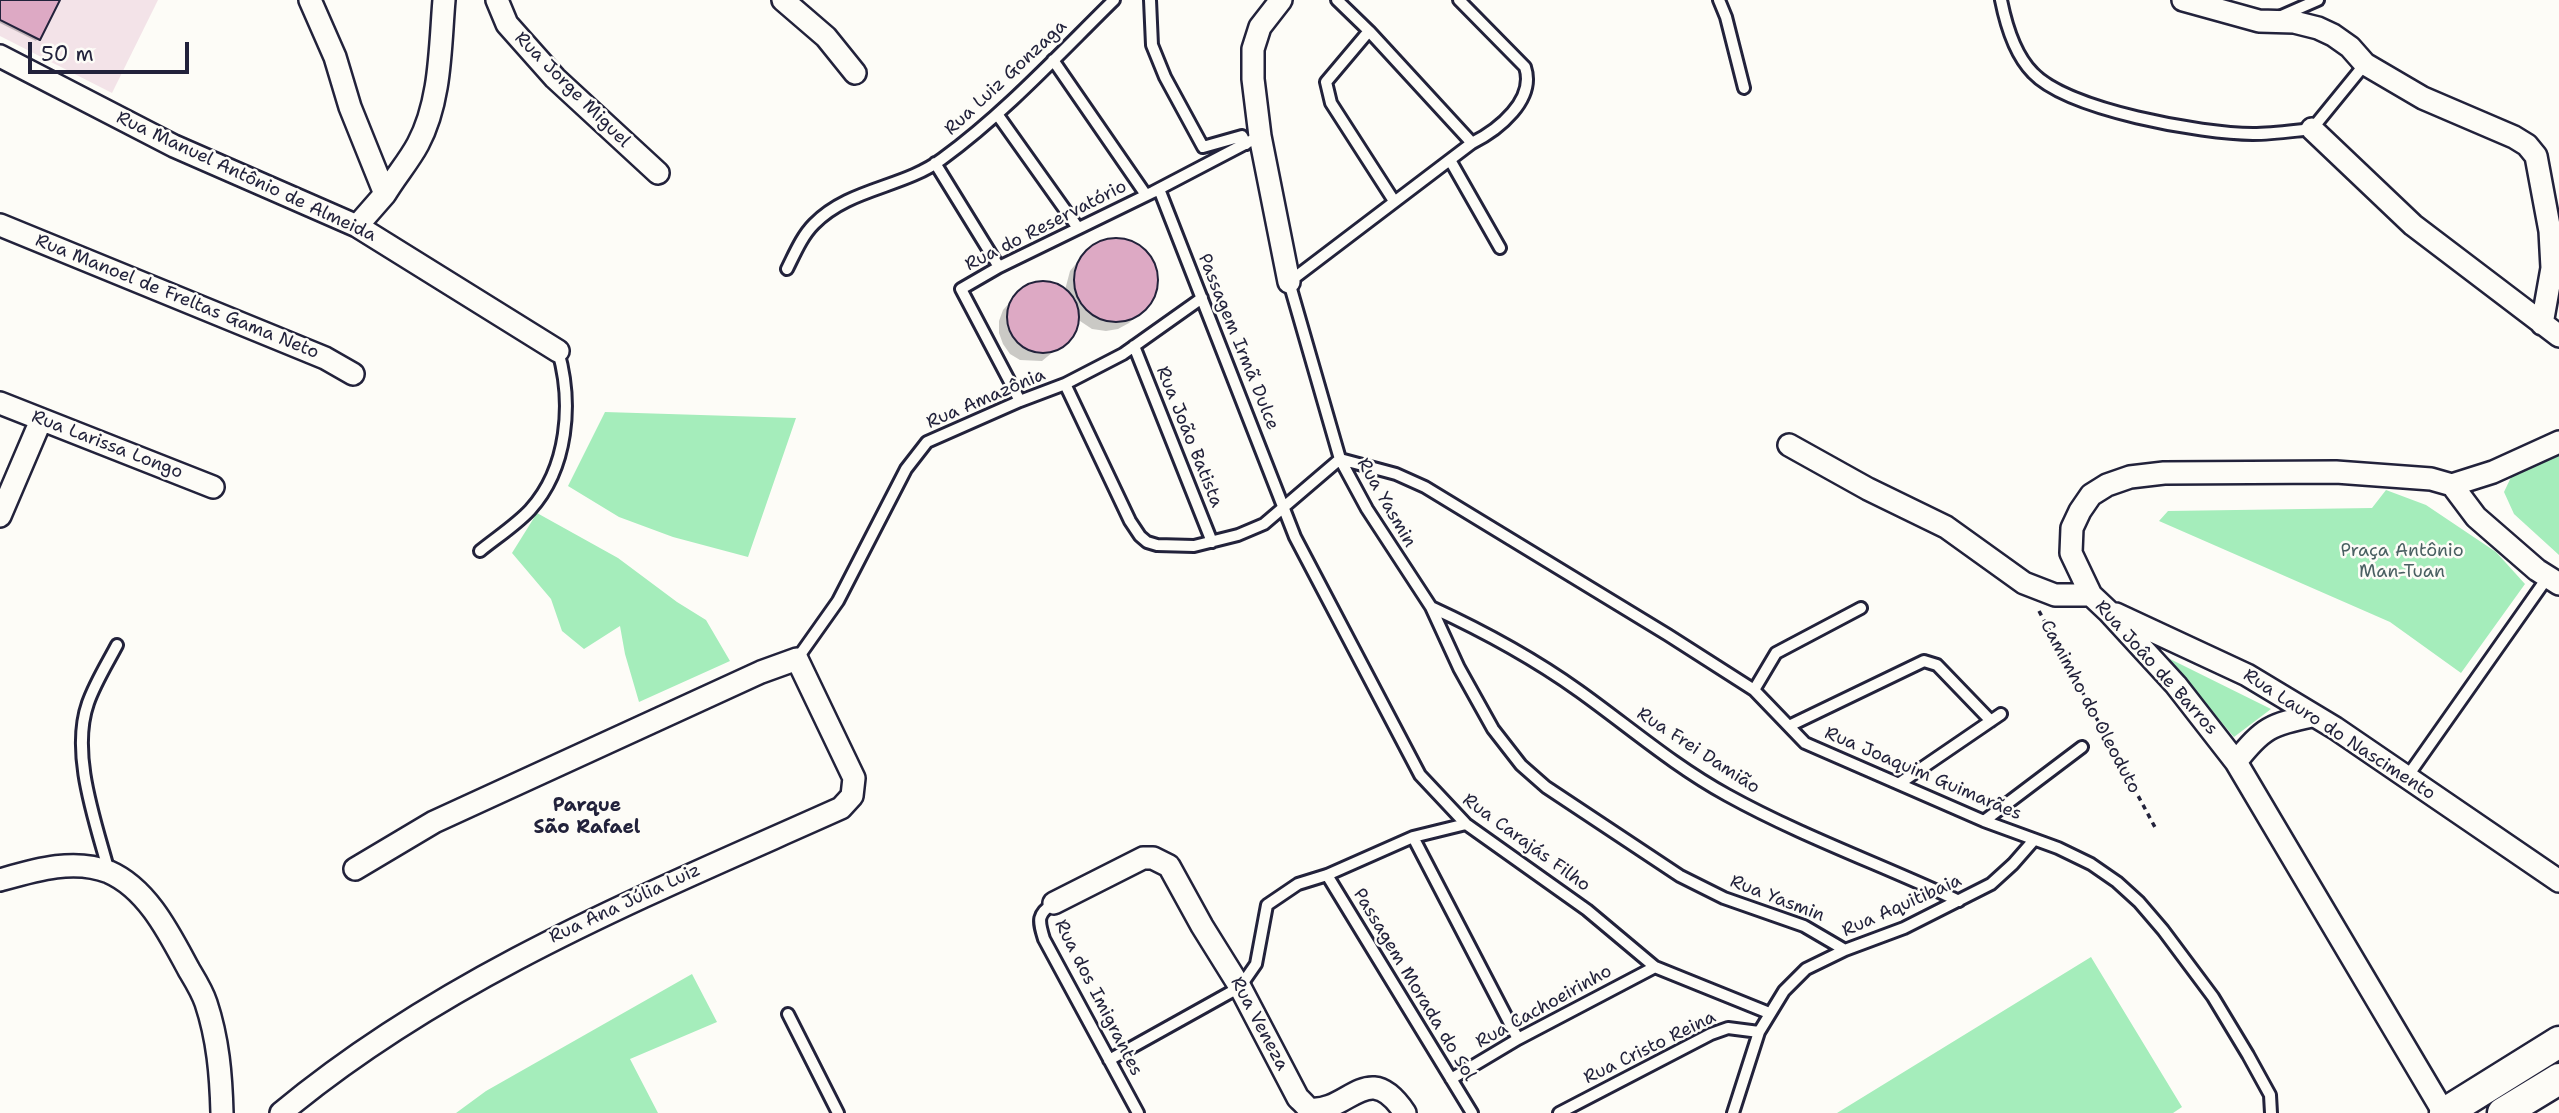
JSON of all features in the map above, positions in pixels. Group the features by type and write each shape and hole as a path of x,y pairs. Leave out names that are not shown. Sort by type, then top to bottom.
{"street":[{"path":"310,0 335,57 350,107 385,194"},
{"path":"357,226 385,194 418,144 428,119 435,92 443,0"},
{"name":"Rua Jorge Miguel","path":"496,0 507,24 555,78 658,173"},
{"path":"783,0 825,37 855,73"},
{"path":"1281,0 1260,27 1253,49 1253,140 1289,282"},
{"path":"2183,0 2269,21 2294,22 2318,28 2350,47 2365,64 2423,98 2514,136 2527,145 2536,156 2551,244 2551,330"},
{"name":"Rua Manuel Antônio de Almeida","path":"0,56 174,146 357,226 558,351"},
{"path":"2312,129 2413,225 2551,330"},
{"name":"Rua Manoel de Freltas Gama Neto","path":"0,225 325,358 353,374"},
{"name":"Rua Larissa Longo","path":"0,403 213,487"},
{"path":"0,516 41,420"},
{"path":"2553,581 2476,517 2452,485 2493,471 2559,442"},
{"name":"Camimho do Oleoduto","path":"1789,445 1868,489 1946,527 2024,583 2055,595 2091,595"},
{"name":"Rua Joâo de Barros","path":"2108,611 2091,595 2071,553 2072,528 2080,511 2091,495 2107,485 2130,477 2164,473 2336,472 2431,479 2452,485"},
{"name":"Rua Lauro do Nascimento","path":"2108,611 2126,624 2247,675 2335,728 2559,881"},
{"name":"Rua Joâo de Barros","path":"2126,624 2236,762 2445,1113"},
{"path":"355,869 434,822 761,672 797,659"},
{"name":"Rua Ana Júlia Luiz","path":"281,1113 365,1051 502,965 682,876 818,818 848,802 855,786 855,778 797,659"},
{"path":"2236,762 2252,740 2276,724 2312,716"},
{"name":"Rua Veneza","path":"1054,903 1143,859 1153,858 1170,866 1202,926 1240,987 1298,1098 1310,1109 1333,1109 1370,1090 1379,1090 1396,1100 1405,1113"},
{"path":"0,880 63,865 109,872 131,886 152,908 175,943 205,1000 216,1041 222,1113"},
{"path":"2445,1113 2559,1042"},
{"path":"2503,1113 2559,1079"}],"lane":[{"name":"Rua Luiz Gonzaga","path":"787,269 803,237 827,212 849,199 925,170 935,163 997,114 1114,0"},
{"path":"1150,0 1152,45 1170,89 1203,147 1242,136 1253,140"},
{"path":"1337,0 1472,143"},
{"path":"1289,282 1472,143 1491,134 1520,103 1527,89 1525,67 1459,0"},
{"path":"1719,0 1744,88"},
{"path":"2001,0 2019,55 2033,74 2055,91 2101,108 2211,132 2254,134 2312,129 2365,64"},
{"path":"2269,21 2318,0"},
{"path":"1369,31 1326,82 1331,103 1394,201"},
{"path":"1054,60 1146,195"},
{"path":"997,114 1079,228"},
{"name":"Rua do Reservatório","path":"1020,401 961,289 999,267 1253,140"},
{"path":"1450,160 1500,248"},
{"path":"935,163 999,267"},
{"name":"Passagem Irmã Dulce","path":"1159,189 1285,507"},
{"name":"Rua Yasmin","path":"1289,282 1340,459 1367,509 1432,607 1459,668 1493,729 1521,765 1546,787 1680,877 1724,898 1804,926 1845,950"},
{"name":"Rua Amazônia","path":"797,659 838,601 906,469 928,442 1065,384 1134,346 1202,298"},
{"name":"Rua João Batista","path":"1134,346 1212,542"},
{"path":"480,551 529,511 550,483 566,418 565,376 558,351"},
{"path":"1065,384 1130,521 1147,542 1170,547 1194,546 1238,535 1264,524 1340,459"},
{"name":"Rua Joaquim Guimarães","path":"1340,459 1396,474 1425,487 1668,635 1754,690 1805,743 1983,821 2058,848 2091,864 2139,902 2213,997 2270,1095 2271,1113"},
{"name":"Rua Carajás Filho","path":"1285,507 1295,537 1420,775 1465,824 1587,910 1655,967 1769,1013"},
{"path":"2407,777 2553,581"},
{"name":"Rua Frei Damião","path":"1432,607 1471,625 1528,658 1726,794 1810,836 1888,867 1959,901"},
{"path":"1754,690 1776,653 1861,608"},
{"path":"109,872 88,794 82,742 87,705 117,645"},
{"path":"1789,726 1924,661 1937,665 1991,721"},
{"path":"1900,783 2001,714"},
{"path":"1983,821 2082,747"},
{"path":"1109,1060 1240,987 1256,964 1267,905 1298,884 1326,875 1413,837 1465,824"},
{"path":"1413,837 1518,1038"},
{"name":"Rua Aquitibaia","path":"1733,1113 1759,1032 1784,991 1807,969 1845,950 1904,928 1991,884 2034,840"},
{"name":"Passagem Morada do Sol","path":"1326,875 1472,1113"},
{"name":"Rua dos Imigrantes","path":"1054,903 1044,910 1040,926 1138,1113"},
{"name":"Rua Cachoeirinho","path":"1451,1079 1518,1038 1655,967"},
{"path":"788,1014 838,1113"},
{"name":"Rua Cristo Reina","path":"1559,1113 1712,1034 1728,1028 1759,1032"}],"path":[{"name":"Camimho do Oleoduto","path":"2024,583 2157,831"}],"shaded area":[{"path":"0,0 158,0 112,93 0,36"}],"green space":[{"path":"605,412 796,418 748,557 673,537 619,517 568,486"},
{"path":"2559,451 2559,555 2514,514 2504,492 2514,471"},
{"name":"Praça Antônio Man-Tuan","path":"2386,490 2426,505 2496,552 2525,584 2461,673 2390,622 2159,521 2168,511 2372,508"},
{"path":"537,513 618,558 706,620 730,661 639,702 620,626 584,649 562,631 551,599 512,553"},
{"path":"2166,657 2271,709 2234,737"},
{"path":"2091,957 2182,1107 2173,1113 1837,1113"},
{"path":"692,974 717,1022 630,1059 658,1113 456,1113 486,1091"}],"building":[{"path":"0,0 60,0 40,40 0,20"},
{"path":"1116,238 1132,241 1146,250 1155,264 1158,280 1155,296 1146,310 1132,319 1116,322 1100,319 1086,310 1077,296 1074,280 1077,264 1086,250 1100,241"},
{"path":"1043,281 1063,287 1073,297 1079,317 1073,337 1063,347 1043,353 1023,347 1013,337 1007,317 1013,297 1023,287"}],"district":[{"name":"Parque São Rafael","path":"587,817"}]}
